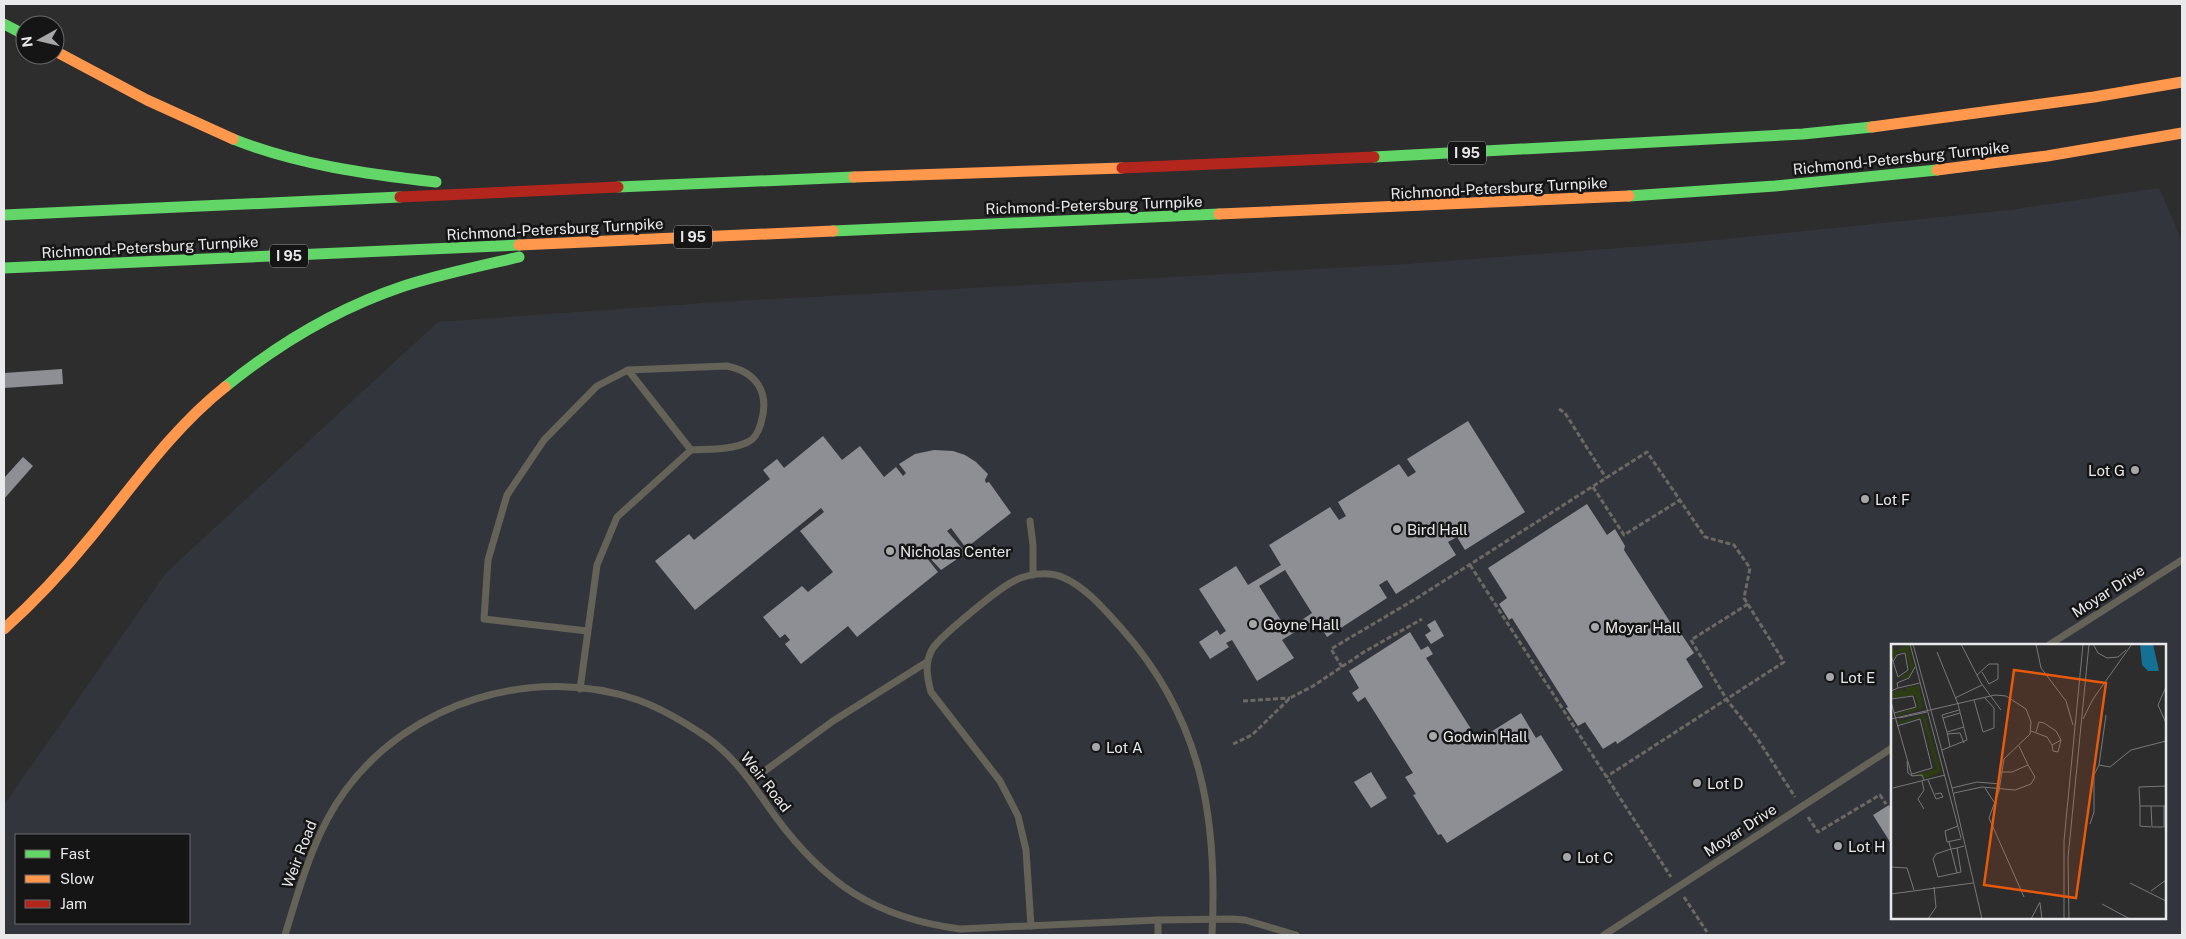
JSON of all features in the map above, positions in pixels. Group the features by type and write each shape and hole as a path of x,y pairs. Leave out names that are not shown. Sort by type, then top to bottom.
{"highway":[{"path":"65,56 176,114 225,136 263,150 308,163 372,174 508,191"},
{"name":"I 95","path":"4,215 508,191 1283,162 1803,134 1915,122 2084,99 2182,82"},
{"name":"Richmond-Petersburg Turnpike","path":"4,268 1648,196 1798,185 1964,167 2098,150 2182,133"},
{"path":"4,629 46,588 169,441 206,401 236,376 272,351 363,302 404,286 574,243"}],"lane":[{"path":"580,689 597,565 617,517 691,450 735,446 750,441 759,429 764,414 763,396 759,384 748,373 738,368 727,366 628,370 596,386 544,440 507,495 488,560 484,619 587,631"},
{"path":"628,370 691,450"},
{"path":"1030,521 1033,545 1033,575"},
{"name":"Moyar Drive","path":"2052,644 2182,560"},
{"path":"1031,926 1026,850 1018,816 1000,781 931,692 927,677 927,662 933,648 945,635 1014,580 1033,575 1062,576 1082,589 1138,648 1161,680 1180,716 1196,757 1204,792 1212,860 1212,935"},
{"path":"751,782 833,721 927,662"},
{"name":"Weir Road","path":"285,935 311,853 324,825 344,792 366,764 393,740 422,721 456,704 494,693 531,688 580,689 613,693 638,700 669,714 711,740 736,764 793,840 818,865 842,885 871,904 899,916 930,925 960,929 1158,920"},
{"name":"Moyar Drive","path":"1604,935 1891,749"},
{"path":"1158,935 1158,920 1213,919 1245,920 1296,935"}],"path":[{"path":"1559,409 1565,414 1606,478"},
{"path":"1342,667 1331,649 1470,565 1647,452 1705,537 1734,545 1750,568 1744,598 1784,662 1606,777"},
{"path":"1593,487 1624,535 1680,500"},
{"path":"1470,565 1677,887 1708,932"},
{"path":"1748,604 1691,640 1727,700 1757,738 1818,832 1880,795 1886,804"},
{"path":"1233,744 1252,735 1290,698 1422,619"},
{"path":"1243,701 1290,698"}],"shaded area":[{"path":"2159,188 2182,241 2182,935 4,935 4,805 166,573 438,322 720,302 1407,264 1686,243 2010,210"}],"building":[{"path":"62,369 63,384 4,388 4,373"},
{"name":"Bird Hall","path":"1468,421 1525,512 1465,550 1457,537 1448,542 1456,555 1396,594 1387,580 1379,585 1387,598 1327,637 1316,619 1282,640 1294,658 1257,681 1232,640 1226,643 1229,647 1210,659 1199,642 1217,630 1220,635 1226,631 1199,589 1236,566 1248,585 1281,565 1269,545 1330,507 1339,520 1346,516 1338,502 1399,464 1408,477 1416,472 1407,459","holes":["1285,570 1312,613 1287,630 1259,586"]},
{"name":"Nicholas Center","path":"823,436 842,460 860,446 884,477 896,467 903,476 906,473 899,464 915,454 934,450 953,451 965,455 976,462 988,474 985,480 986,483 989,482 1011,513 966,548 951,528 947,531 966,553 941,570 928,556 926,557 938,572 857,637 848,626 801,664 785,644 790,640 785,634 780,638 763,617 802,586 808,592 833,572 800,531 824,512 821,508 695,610 655,561 689,534 694,540 770,479 763,470 777,459 784,468"},
{"path":"23,457 33,466 4,499 4,478"},
{"name":"Moyar Hall","path":"1587,504 1607,535 1615,529 1625,546 1624,550 1679,636 1682,635 1694,653 1686,659 1703,687 1617,744 1616,741 1603,749 1585,722 1578,726 1512,618 1509,620 1499,604 1507,598 1488,568"},
{"path":"1435,620 1444,636 1431,644 1425,635 1431,631 1427,625"},
{"name":"Godwin Hall","path":"1410,632 1421,650 1428,646 1433,654 1426,658 1478,740 1521,713 1536,738 1541,735 1563,770 1447,843 1441,834 1438,835 1413,795 1416,794 1405,777 1413,773 1365,697 1358,702 1352,693 1359,688 1349,671"},
{"path":"1371,772 1387,798 1371,808 1354,782"},
{"path":"1889,805 1891,808 1891,843 1873,815"}],"traffic: fast":[{"path":"4,24 15,30"},
{"path":"1374,157 1803,134 1872,127"},
{"path":"233,139 282,156 308,162 384,176 436,182"},
{"path":"1629,196 1775,186 1937,170"},
{"path":"618,187 854,177"},
{"path":"4,215 400,197"},
{"path":"833,231 1219,214"},
{"path":"4,268 519,245"},
{"path":"225,387 288,342 332,316 356,305 404,286 461,270 519,257"}],"traffic: slow":[{"path":"65,56 147,100 233,139"},
{"path":"1872,127 2094,97 2182,82"},
{"path":"1937,170 2047,156 2182,133"},
{"path":"854,177 1122,168"},
{"path":"1219,214 1629,196"},
{"path":"519,245 833,231"},
{"path":"4,629 70,562 170,440 206,403 225,387"}],"traffic: jam":[{"path":"1122,168 1374,157"},
{"path":"400,197 618,187"}],"place":[{"name":"Lot G","path":"2135,470"},
{"name":"Lot F","path":"1865,499"},
{"name":"Bird Hall","path":"1397,529"},
{"name":"Nicholas Center","path":"890,551"},
{"name":"Goyne Hall","path":"1253,624"},
{"name":"Moyar Hall","path":"1595,627"},
{"name":"Lot E","path":"1830,677"},
{"name":"Godwin Hall","path":"1433,736"},
{"name":"Lot A","path":"1096,747"},
{"name":"Lot D","path":"1697,783"},
{"name":"Lot H","path":"1838,846"},
{"name":"Lot C","path":"1567,857"}]}
